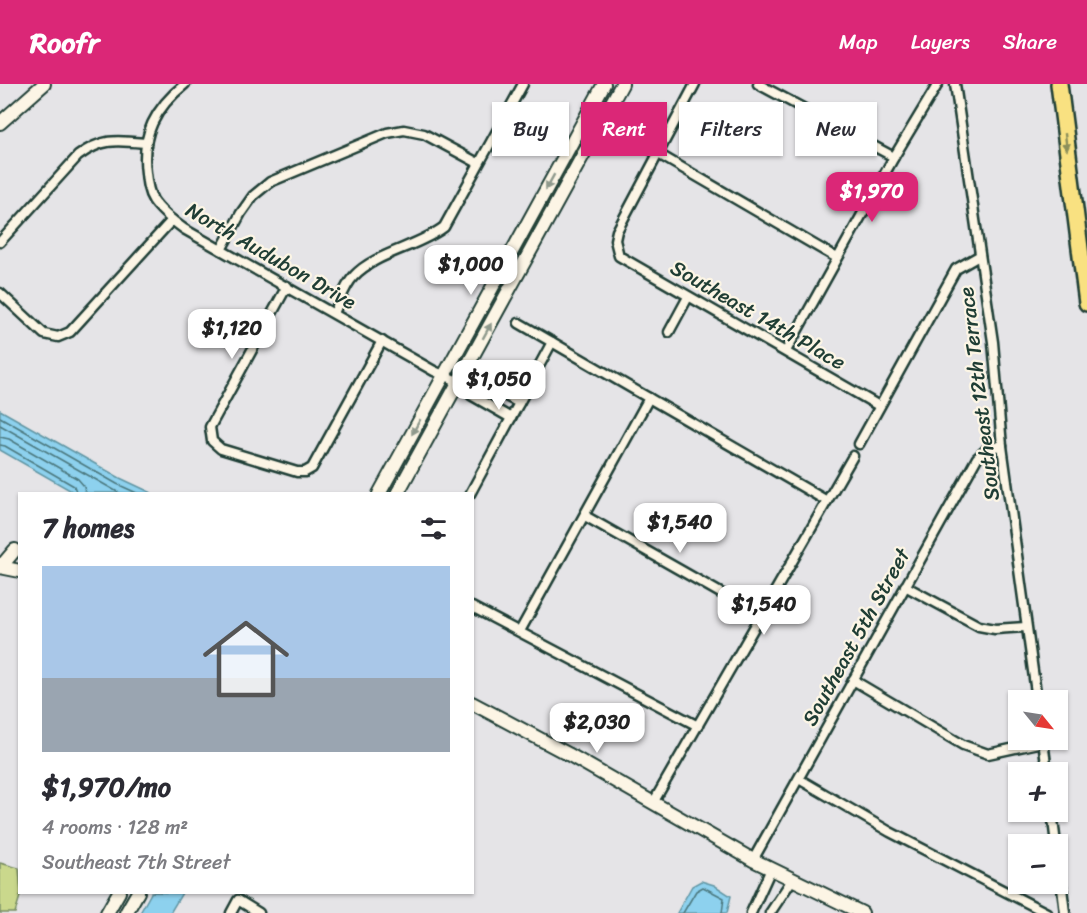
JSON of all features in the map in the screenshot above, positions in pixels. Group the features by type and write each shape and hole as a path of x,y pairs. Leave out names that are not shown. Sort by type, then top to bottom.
{"highway":[{"path":"1059,84 1087,303"}],"street":[{"path":"0,123 44,84"},
{"name":"North Audubon Drive","path":"185,84 168,98 152,122 145,143 147,187 152,200 184,229 463,384"},
{"path":"334,313 352,277 366,266 431,237 444,227 523,84"},
{"path":"594,102 604,84"},
{"path":"612,102 622,84"},
{"path":"667,137 695,84"},
{"path":"758,84 894,157"},
{"path":"786,351 894,157 938,84"},
{"name":"Southeast 12th Terrace","path":"955,84 993,342 1002,446 1035,690"},
{"path":"380,492 581,125"},
{"path":"222,250 241,213 254,196 270,182 387,134 404,130 424,134 478,163"},
{"path":"0,242 78,156 91,146 111,140 145,143"},
{"path":"399,492 463,384 583,156"},
{"name":"Southeast 14th Place","path":"657,156 617,231 615,240 619,256 879,406"},
{"path":"661,156 837,258"},
{"path":"0,293 44,334 58,337 70,332 172,220"},
{"path":"859,444 956,270 979,255"},
{"path":"286,286 210,427 212,441 221,448 297,472 305,472 312,468 382,341"},
{"path":"669,332 688,297"},
{"path":"519,323 827,501"},
{"path":"471,492 552,342"},
{"path":"463,384 478,381 519,403"},
{"path":"463,384 471,395 511,418"},
{"path":"520,631 649,399"},
{"name":"Southeast 5th Street","path":"753,860 977,458 988,448 1002,446"},
{"path":"653,803 853,456"},
{"path":"585,516 761,616"},
{"path":"0,547 17,551"},
{"path":"0,565 17,551"},
{"path":"0,565 18,570"},
{"path":"905,586 979,626 995,630 1026,627"},
{"path":"474,608 698,726"},
{"path":"853,680 963,745 988,754 1008,749"},
{"path":"474,704 568,754 753,860 862,913"},
{"path":"799,779 890,832 1047,913"},
{"path":"751,913 771,869"},
{"path":"770,913 792,880"},
{"path":"792,880 844,913"},
{"path":"107,913 118,894"},
{"path":"126,913 137,894"},
{"path":"1063,894 1065,913"},
{"path":"231,913 238,900 259,913"}],"green space":[{"path":"581,144 500,295 498,294 501,283 572,153"},
{"path":"0,863 18,868 18,894 21,894 15,913 0,913"}],"water":[{"path":"0,410 120,478 150,492 73,492 0,450"},
{"path":"701,881 714,885 731,896 727,913 677,913 692,886"},
{"path":"150,894 181,894 170,913 140,913"}]}
